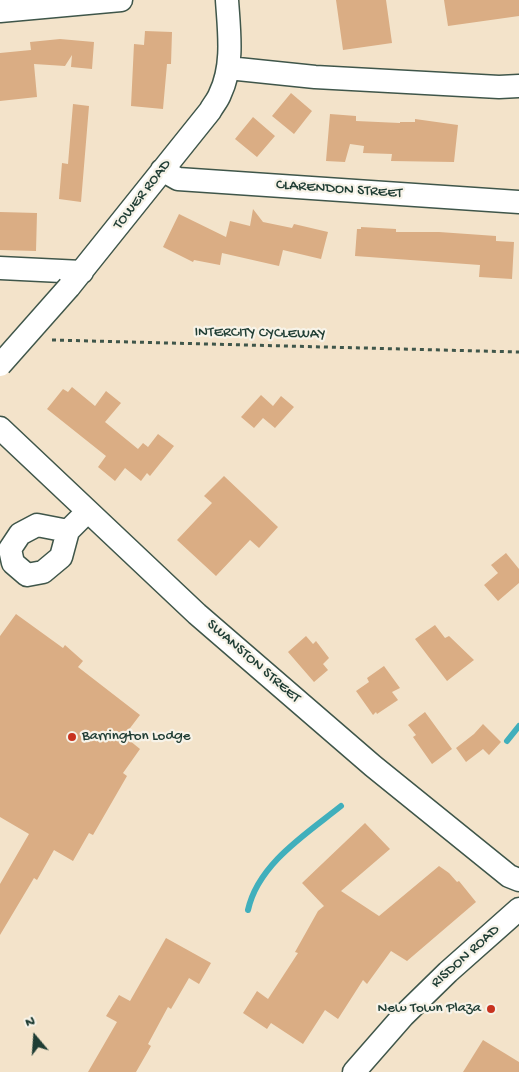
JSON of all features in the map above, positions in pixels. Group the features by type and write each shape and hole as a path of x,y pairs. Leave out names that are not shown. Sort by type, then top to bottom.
{"street":[{"path":"0,11 121,0"},
{"name":"TOWER ROAD","path":"0,365 75,279 210,111 220,94 228,68 230,37 227,0"},
{"path":"228,68 315,77 499,87 519,86"},
{"name":"CLARENDON STREET","path":"162,170 178,179 519,202"},
{"path":"0,268 75,279"},
{"name":"SWANSTON STREET","path":"0,428 197,614 373,766 509,876 519,880"},
{"path":"68,530 87,512"},
{"name":"RISDON ROAD","path":"354,1072 402,1016 519,909"}],"path":[{"name":"INTERCITY CYCLEWAY","path":"50,340 519,352"}],"building":[{"path":"336,0 386,0 392,43 343,50"},
{"path":"444,0 519,0 519,16 448,26"},
{"path":"145,31 172,32 171,64 167,64 163,109 131,106 134,44 144,45"},
{"path":"60,39 94,42 92,69 71,67 72,55 65,66 34,64 37,97 0,101 0,53 31,50 30,42"},
{"path":"291,93 312,111 294,134 272,116"},
{"path":"73,104 89,106 81,202 59,199 62,163 68,164"},
{"path":"330,114 356,116 356,121 400,123 415,122 415,119 458,125 454,162 391,161 392,154 363,153 364,146 350,144 345,162 326,161"},
{"path":"253,117 275,136 257,157 235,139"},
{"path":"253,209 263,222 292,228 294,224 328,232 321,259 283,250 279,266 222,253 220,265 194,260 193,262 163,247 179,214 226,237 230,221 250,226"},
{"path":"0,212 37,213 36,251 0,250"},
{"path":"361,227 396,229 396,232 439,232 496,236 496,241 514,242 512,279 479,277 480,265 355,256 357,229 361,229"},
{"path":"72,387 95,406 106,391 121,403 105,422 138,449 143,443 148,447 158,434 174,446 150,476 147,473 141,481 125,468 115,481 98,467 106,456 47,409 63,389 68,392"},
{"path":"261,395 273,406 281,396 294,407 275,428 263,418 254,428 241,417"},
{"path":"224,476 278,527 259,548 250,540 216,576 177,540 212,503 204,496"},
{"path":"506,553 519,569 519,583 498,601 484,585 498,573 491,565"},
{"name":"Barrington Lodge","path":"16,614 63,648 65,645 83,661 78,667 140,715 124,736 140,749 123,773 127,776 93,835 89,833 73,861 54,850 37,880 34,878 0,935 0,884 29,834 0,817 0,636"},
{"path":"435,625 445,638 449,636 474,660 447,681 415,639"},
{"path":"306,636 313,644 316,641 329,658 323,664 328,670 314,682 288,652"},
{"path":"384,666 400,688 392,692 398,700 373,715 356,691 369,682 367,678"},
{"path":"425,712 452,749 432,764 413,737 416,735 408,725"},
{"path":"483,724 501,742 489,755 483,749 466,762 456,748"},
{"path":"365,823 390,849 341,891 379,916 439,866 457,882 459,881 476,902 407,961 391,951 367,984 363,980 338,1019 325,1010 303,1044 271,1023 267,1029 243,1013 257,991 268,999 298,953 295,952 318,911 324,906 302,883"},
{"path":"166,938 211,963 199,984 189,978 171,1009 168,1007 148,1044 151,1046 136,1072 88,1072 117,1022 106,1016 119,995 130,1001"},
{"path":"483,1040 519,1062 519,1072 463,1072"}],"waterway":[{"path":"507,741 519,726"},
{"path":"248,910 253,893 273,864 299,839 341,806"}],"place":[{"name":"Barrington Lodge","path":"72,737"},
{"name":"New Town Plaza","path":"491,1009"}]}
